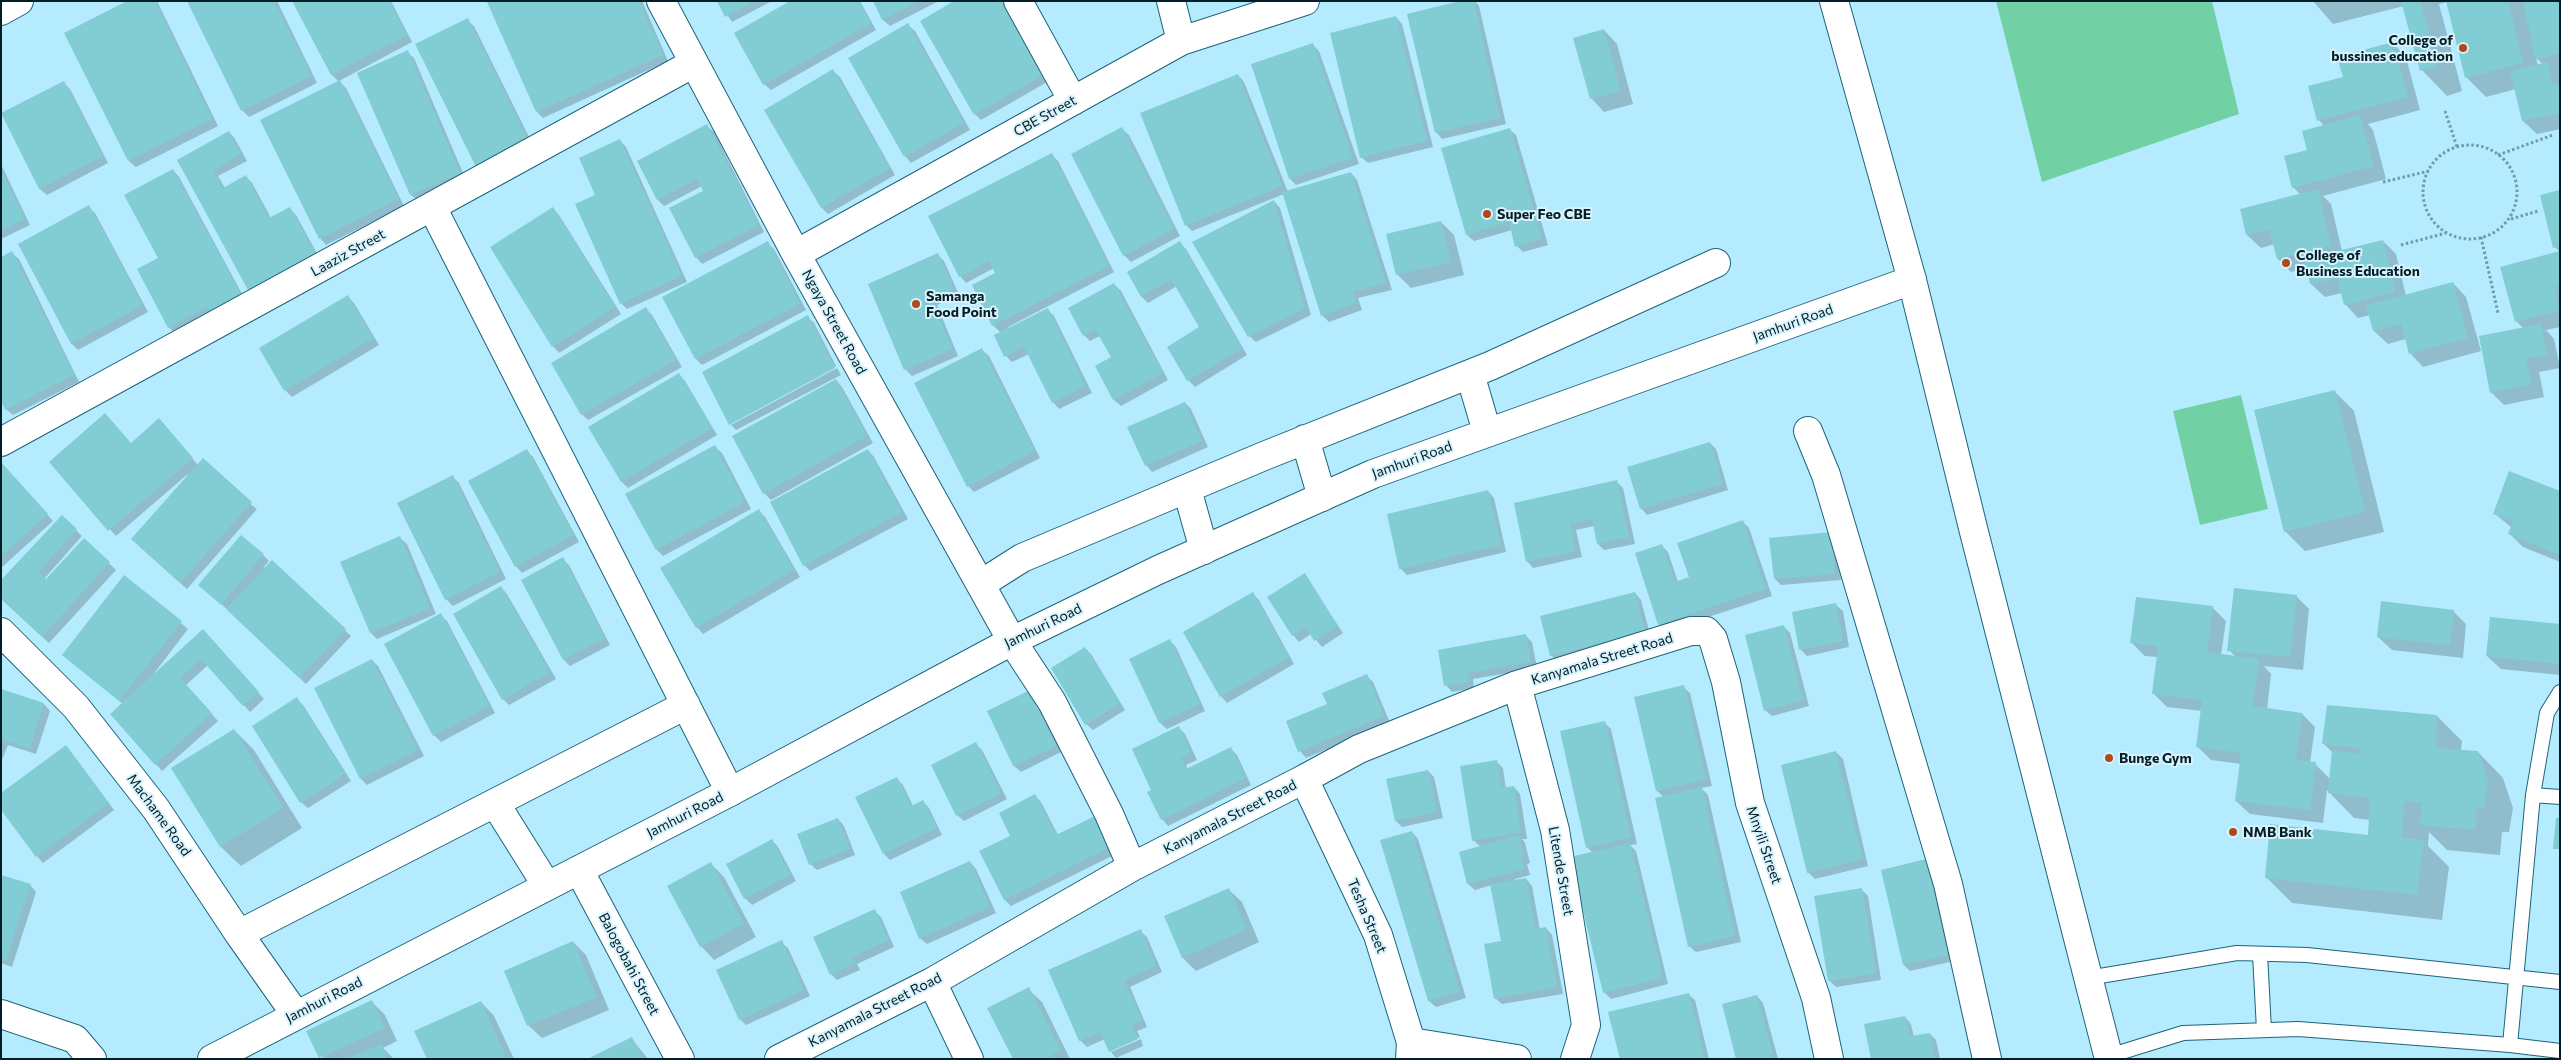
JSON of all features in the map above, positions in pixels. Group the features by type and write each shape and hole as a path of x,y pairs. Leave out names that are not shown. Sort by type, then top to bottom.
{"main road":[{"path":"1,11 19,1"},
{"name":"Ngaya Street Road","path":"662,1 796,254 1012,641"},
{"path":"1018,1 1073,101"},
{"path":"1171,1 1181,41"},
{"name":"CBE Street","path":"796,254 1181,41 1305,1"},
{"path":"1834,1 1912,280 2109,1058"},
{"name":"Laaziz Street","path":"1,442 694,63"},
{"path":"432,207 730,792"},
{"path":"980,584 1022,558 1305,439 1470,374 1716,263"},
{"name":"Jamhuri Road","path":"212,1059 730,792 1012,641 1204,550 1372,474 1912,280"},
{"path":"1470,374 1487,432"},
{"path":"1808,431 1826,475 1948,884 1988,1059"},
{"path":"1305,439 1322,497"},
{"path":"1187,488 1204,550"},
{"name":"Kanyamala Street Road","path":"778,1059 932,982 1132,867 1304,779 1359,748 1517,685 1691,631 1706,631"},
{"name":"Mnyili Street","path":"1706,631 1713,639 1726,682 1750,803 1816,998 1830,1059"},
{"name":"Machame Road","path":"1,632 83,714 156,808 239,934 296,1015"},
{"path":"1012,641 1052,702 1109,814 1132,867"},
{"name":"Litende Street","path":"1517,685 1555,830 1585,1015 1586,1025 1575,1059"},
{"path":"239,934 686,705"},
{"name":"Tesha Street","path":"1304,779 1378,935 1411,1051"},
{"path":"495,803 547,886"},
{"name":"Balogobahi Street","path":"579,870 680,1059"},
{"path":"932,982 969,1059"},
{"path":"1,1014 76,1039 92,1059"},
{"path":"1411,1051 1517,1059"}],"lane":[{"path":"2510,1045 2533,795 2547,712 2560,692"},
{"path":"2533,795 2560,797"},
{"path":"2088,978 2237,953 2307,955 2560,982"},
{"path":"2260,954 2264,1030"},
{"path":"2109,1058 2183,1034 2298,1029 2510,1045 2560,1051"}],"path":[{"path":"2444,111 2457,147"},
{"path":"2498,155 2553,135"},
{"path":"2510,219 2518,193 2511,167 2491,148 2464,144 2439,155 2424,178 2424,205 2438,228 2463,240 2490,236 2510,219 2538,211"},
{"path":"2383,182 2429,171"},
{"path":"2401,245 2447,233"},
{"path":"2481,237 2498,313"}],"green space":[{"path":"1996,1 2212,1 2239,114 2042,182"},
{"path":"2241,395 2268,509 2200,525 2173,411"}],"building":[{"path":"127,1 155,1 212,119 128,161 64,33"},
{"path":"187,1 274,1 312,76 241,111"},
{"path":"292,1 389,1 407,35 331,75"},
{"path":"639,1 663,55 536,112 487,2"},
{"path":"717,1 754,1 725,17"},
{"path":"790,1 859,1 871,23 763,85 734,33"},
{"path":"873,1 920,1 882,20"},
{"path":"954,1 1001,1 1043,75 974,115 920,21"},
{"path":"1460,1 1474,1 1500,118 1435,133 1407,14"},
{"path":"2401,1 2420,1 2438,66 2420,71"},
{"path":"2446,1 2508,1 2523,63 2465,78"},
{"path":"2523,1 2560,1 2560,54 2535,59"},
{"path":"1396,16 1427,141 1360,158 1330,33"},
{"path":"468,18 528,140 476,167 415,44"},
{"path":"908,23 964,123 904,157 848,58"},
{"path":"1604,29 1621,91 1590,99 1573,38"},
{"path":"2393,42 2408,97 2317,121 2308,86 2343,77 2337,57"},
{"path":"1313,43 1353,158 1289,179 1251,64"},
{"path":"408,50 460,173 410,195 357,73"},
{"path":"2548,62 2553,85 2560,83 2560,113 2522,121 2510,71"},
{"path":"833,69 890,168 821,208 764,110"},
{"path":"1238,74 1282,186 1185,226 1140,113"},
{"path":"340,80 399,199 319,239 260,120"},
{"path":"64,81 103,156 39,189 1,113"},
{"path":"2360,115 2374,166 2292,188 2284,156 2307,150 2302,131"},
{"path":"707,124 759,225 695,258 669,208 703,191 697,179 657,200 637,161"},
{"path":"1122,127 1174,229 1123,256 1071,154"},
{"path":"1510,128 1542,238 1515,247 1509,222 1466,235 1441,148"},
{"path":"229,131 241,154 213,170 223,188 246,175 269,218 290,207 315,253 248,290 177,160"},
{"path":"620,139 682,276 620,304 575,204 595,195 579,158"},
{"path":"1052,153 1109,266 992,326 972,285 995,273 989,261 959,277 928,216"},
{"path":"1,169 25,219 1,230"},
{"path":"173,169 243,298 212,315 207,307 168,328 137,269 158,258 124,195"},
{"path":"1351,172 1386,283 1353,292 1356,303 1321,316 1282,192"},
{"path":"2318,189 2331,246 2277,259 2269,229 2246,235 2240,209"},
{"path":"2560,190 2560,246 2553,248 2540,195"},
{"path":"1274,200 1305,308 1248,337 1192,242"},
{"path":"89,205 143,305 71,344 18,244"},
{"path":"553,207 615,307 552,347 490,247"},
{"path":"1441,221 1451,262 1396,275 1386,234"},
{"path":"2383,240 2395,292 2344,305 2337,278 2310,284 2304,259"},
{"path":"768,241 800,304 695,359 662,297"},
{"path":"1180,241 1242,349 1187,381 1167,347 1199,327 1171,279 1141,297 1127,272"},
{"path":"12,251 74,375 5,410 1,401 1,257"},
{"path":"2560,251 2560,286 2555,287 2560,310 2515,322 2500,267"},
{"path":"938,253 954,289 931,298 953,349 904,370 868,284"},
{"path":"2453,282 2468,338 2409,354 2401,324 2373,331 2366,305"},
{"path":"1114,283 1163,373 1113,400 1095,366 1111,357 1095,329 1083,336 1068,308"},
{"path":"348,295 373,338 284,391 259,348"},
{"path":"646,307 676,360 581,415 551,363"},
{"path":"1048,308 1086,386 1052,403 1024,347 1004,357 994,335"},
{"path":"808,315 835,368 729,425 702,372"},
{"path":"2541,324 2547,355 2526,358 2531,384 2490,393 2479,336"},
{"path":"982,348 1035,451 967,487 914,383"},
{"path":"679,373 712,428 621,482 588,427"},
{"path":"836,379 867,436 763,494 732,436"},
{"path":"2335,390 2365,512 2284,532 2254,410"},
{"path":"1185,402 1202,441 1145,466 1127,427"},
{"path":"105,413 131,443 159,418 193,458 108,531 49,462"},
{"path":"1710,442 1723,484 1640,509 1627,467"},
{"path":"715,445 745,502 656,550 625,494"},
{"path":"527,449 574,535 515,567 468,481"},
{"path":"868,449 902,512 803,566 770,502"},
{"path":"203,458 252,502 180,583 131,539"},
{"path":"1,462 48,514 1,556"},
{"path":"2509,471 2560,491 2560,555 2508,534 2513,521 2493,514"},
{"path":"453,475 500,572 445,600 397,503"},
{"path":"1617,480 1629,537 1597,544 1592,519 1570,524 1576,551 1526,562 1514,503"},
{"path":"1488,490 1501,545 1399,569 1387,514"},
{"path":"759,509 794,570 696,628 660,568"},
{"path":"62,515 77,529 38,572 46,579 84,538 110,562 42,637 1,599 1,580"},
{"path":"1743,520 1766,589 1658,625 1635,553 1662,544 1675,582 1689,577 1677,543"},
{"path":"1831,532 1835,574 1774,579 1769,538"},
{"path":"241,535 264,554 221,605 198,585"},
{"path":"400,536 430,608 370,633 340,562"},
{"path":"563,557 605,638 563,660 521,580"},
{"path":"272,560 346,629 299,678 226,609"},
{"path":"1305,573 1338,626 1314,641 1306,627 1292,636 1267,597"},
{"path":"124,575 182,621 119,701 62,655"},
{"path":"501,586 550,672 502,700 453,614"},
{"path":"2234,588 2297,595 2290,657 2227,651"},
{"path":"1253,592 1289,657 1220,697 1183,632"},
{"path":"1635,592 1645,632 1550,656 1540,616"},
{"path":"2136,597 2213,606 2207,652 2259,659 2253,706 2302,713 2296,760 2316,762 2310,810 2235,801 2241,753 2196,747 2202,700 2152,694 2158,646 2130,643"},
{"path":"2381,601 2454,610 2450,645 2377,637"},
{"path":"1836,603 1843,641 1799,650 1792,612"},
{"path":"441,613 490,706 433,736 384,644"},
{"path":"2490,617 2560,624 2560,664 2486,656"},
{"path":"1784,625 1803,700 1764,711 1745,635"},
{"path":"203,629 259,692 243,706 201,659 180,678 212,713 155,765 110,714"},
{"path":"1526,634 1531,662 1467,673 1469,682 1444,686 1438,650"},
{"path":"1170,639 1200,704 1159,723 1129,659"},
{"path":"1085,647 1120,703 1085,725 1051,668"},
{"path":"372,659 418,750 360,779 314,688"},
{"path":"1367,674 1384,716 1298,752 1286,721 1327,704 1322,693"},
{"path":"1684,685 1706,779 1656,791 1634,697"},
{"path":"1,689 44,703 30,749 1,739"},
{"path":"1030,690 1056,746 1013,766 987,711"},
{"path":"297,697 345,774 300,803 252,726"},
{"path":"2327,705 2437,715 2436,748 2478,751 2488,781 2484,808 2477,807 2475,830 2420,825 2422,803 2404,801 2402,838 2424,840 2417,895 2265,878 2270,824 2368,835 2370,798 2328,793 2332,750 2360,754 2360,748 2322,744"},
{"path":"1605,721 1631,837 1586,848 1560,731"},
{"path":"1179,726 1191,753 1181,758 1186,769 1231,747 1246,778 1161,820 1147,792 1151,790 1132,749"},
{"path":"234,729 283,808 220,847 171,768"},
{"path":"976,742 1001,793 956,816 931,765"},
{"path":"66,745 109,803 36,857 1,810 1,793"},
{"path":"1836,751 1863,859 1807,873 1781,765"},
{"path":"1497,760 1501,788 1514,786 1521,832 1472,841 1460,766"},
{"path":"1428,770 1437,812 1395,821 1386,779"},
{"path":"897,777 911,806 923,800 937,828 883,854 855,797"},
{"path":"1702,787 1735,936 1688,947 1655,798"},
{"path":"1035,794 1056,835 1099,814 1114,845 1004,900 979,851 1010,836 999,813"},
{"path":"838,818 850,849 809,865 797,834"},
{"path":"2556,818 2560,818 2560,849 2553,849"},
{"path":"1412,831 1460,992 1428,1001 1380,840"},
{"path":"1519,835 1524,856 1521,857 1524,869 1467,884 1459,852"},
{"path":"772,839 790,875 744,899 726,864"},
{"path":"1630,843 1663,978 1603,993 1570,857"},
{"path":"1926,859 1948,955 1903,965 1881,870"},
{"path":"970,861 990,907 919,939 900,892"},
{"path":"711,862 744,924 700,947 667,886"},
{"path":"1,875 31,884 6,961 1,960"},
{"path":"1526,878 1535,929 1546,927 1557,987 1494,999 1484,944 1501,941 1490,884"},
{"path":"1229,888 1247,929 1182,958 1164,916"},
{"path":"1862,888 1876,973 1828,981 1814,896"},
{"path":"875,909 889,940 852,957 855,963 830,975 813,937"},
{"path":"1141,929 1156,966 1124,980 1142,1020 1132,1025 1138,1039 1109,1052 1100,1032 1079,1041 1048,970"},
{"path":"782,940 804,990 739,1020 716,970"},
{"path":"573,941 597,997 527,1026 504,971"},
{"path":"1029,987 1061,1051 1045,1059 1013,1059 987,1008"},
{"path":"1689,993 1705,1059 1620,1059 1608,1012"},
{"path":"1757,995 1774,1059 1736,1059 1722,1004"},
{"path":"372,1000 385,1028 319,1058 306,1031"},
{"path":"481,1001 506,1057 501,1059 427,1059 414,1031"},
{"path":"1905,1016 1910,1036 1930,1033 1935,1059 1871,1059 1864,1024"},
{"path":"632,1037 643,1059 587,1059"},
{"path":"381,1044 387,1059 346,1059"}],"place":[{"name":"College of bussines education","path":"2463,48"},
{"name":"Super Feo CBE","path":"1487,214"},
{"name":"College of Business Education","path":"2286,263"},
{"name":"Samanga Food Point","path":"916,304"},
{"name":"Bunge Gym","path":"2109,758"},
{"name":"NMB Bank","path":"2233,832"}]}
